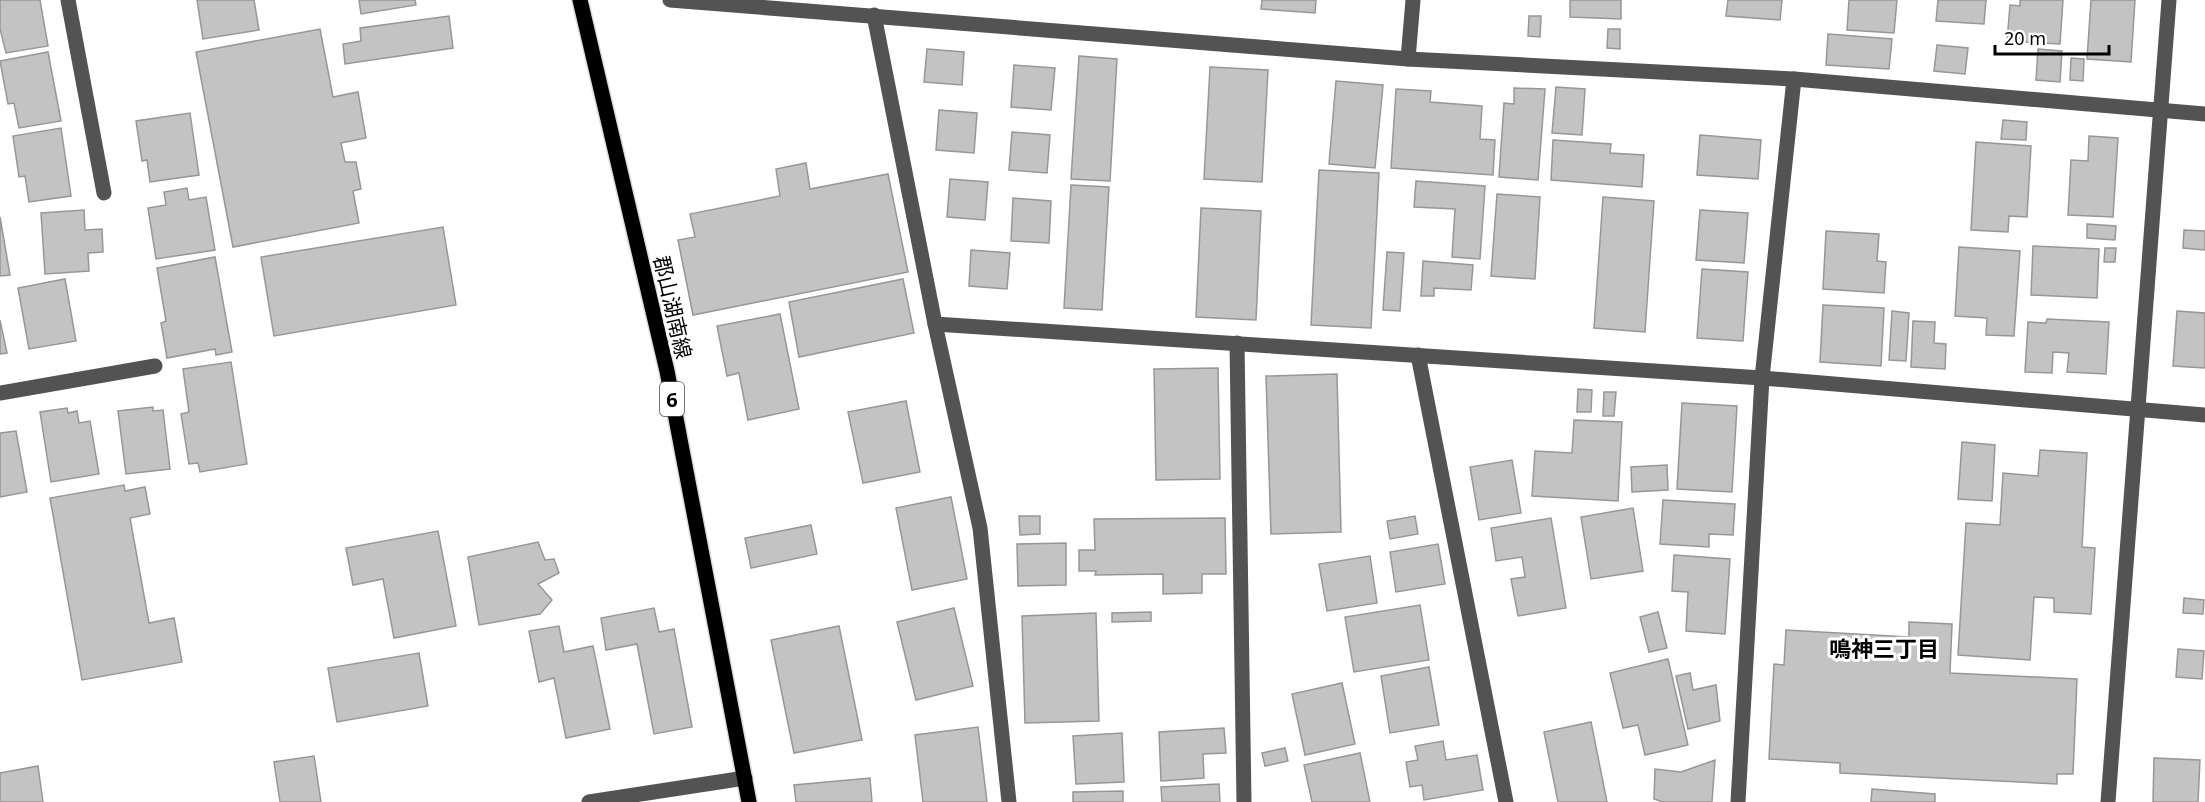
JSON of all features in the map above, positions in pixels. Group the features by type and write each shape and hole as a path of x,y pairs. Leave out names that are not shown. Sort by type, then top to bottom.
{"main road":[{"name":"郡山湖南線","path":"580,0 667,371 749,802"}],"street":[{"path":"68,0 104,193"},
{"path":"670,0 1407,59 1794,79 2205,114"},
{"path":"1407,59 1413,0"},
{"path":"2108,802 2169,0"},
{"path":"874,15 935,324 980,528 1009,802"},
{"path":"1738,802 1762,378 1794,79"},
{"path":"935,324 1762,378 2205,415"},
{"path":"1237,343 1244,802"},
{"path":"1418,355 1506,802"},
{"path":"0,393 155,366"},
{"path":"589,802 745,778"}],"building":[{"path":"0,0 40,0 48,46 6,53 0,29"},
{"path":"197,0 254,0 259,30 203,39"},
{"path":"359,0 415,0 416,5 361,14"},
{"path":"1262,0 1316,0 1315,13 1261,9"},
{"path":"1570,0 1621,0 1621,19 1570,17"},
{"path":"1728,0 1782,0 1780,20 1726,16"},
{"path":"1849,0 1897,0 1894,33 1847,30"},
{"path":"1938,0 1986,0 1984,24 1936,21"},
{"path":"2020,0 2063,0 2060,44 2007,41 2010,5 2020,6"},
{"path":"2091,0 2135,0 2131,62 2087,59"},
{"path":"449,16 453,48 345,64 343,44 361,41 360,28"},
{"path":"1529,16 1541,16 1540,37 1528,36"},
{"path":"320,29 333,97 358,92 366,138 341,143 345,162 356,162 361,189 353,191 359,223 233,247 196,52"},
{"path":"1608,29 1620,29 1620,49 1607,48"},
{"path":"1828,34 1892,39 1889,69 1826,65"},
{"path":"1937,45 1968,48 1965,74 1934,71"},
{"path":"927,49 964,52 962,85 924,82"},
{"path":"2038,49 2062,51 2060,82 2036,80"},
{"path":"48,52 61,121 19,128 14,103 8,104 0,61"},
{"path":"1079,56 1117,59 1110,181 1071,179"},
{"path":"2071,58 2084,59 2083,81 2070,80"},
{"path":"1014,65 1055,68 1051,110 1011,107"},
{"path":"1210,67 1268,70 1262,182 1204,179"},
{"path":"1336,81 1383,85 1375,168 1329,164"},
{"path":"1556,87 1585,89 1582,135 1552,133"},
{"path":"1514,88 1545,89 1538,180 1499,177 1504,103 1514,104"},
{"path":"1396,89 1431,91 1430,102 1482,106 1480,139 1495,140 1493,175 1391,168"},
{"path":"939,110 977,113 974,153 936,150"},
{"path":"190,113 199,175 150,182 147,160 142,161 136,121"},
{"path":"2003,120 2027,122 2026,140 2001,139"},
{"path":"61,128 71,196 29,202 25,176 19,177 13,136"},
{"path":"1012,132 1050,135 1047,173 1009,170"},
{"path":"1700,135 1761,140 1758,179 1697,175"},
{"path":"2089,136 2118,138 2113,217 2068,215 2071,160 2088,161"},
{"path":"1553,140 1611,144 1610,153 1644,155 1642,187 1551,180"},
{"path":"1976,142 2031,146 2027,217 2009,216 2008,232 1971,230"},
{"path":"806,163 810,189 888,174 908,272 693,315 678,240 695,237 690,214 780,196 776,169"},
{"path":"1319,170 1379,173 1371,328 1311,325"},
{"path":"950,179 988,182 985,220 947,217"},
{"path":"1416,181 1485,186 1480,259 1452,257 1455,209 1414,207"},
{"path":"1071,185 1109,187 1102,310 1064,308"},
{"path":"187,188 189,200 206,197 215,250 156,259 148,208 166,205 164,192"},
{"path":"1497,194 1540,197 1535,279 1491,276"},
{"path":"1603,197 1654,201 1645,332 1594,328"},
{"path":"1013,198 1051,201 1049,243 1011,241"},
{"path":"1201,208 1261,211 1256,320 1196,317"},
{"path":"84,210 85,230 102,229 103,252 88,253 89,271 45,274 41,213"},
{"path":"1700,210 1748,213 1744,263 1696,260"},
{"path":"0,217 10,275 0,276"},
{"path":"2087,224 2116,226 2115,240 2087,238"},
{"path":"443,227 456,305 274,336 261,257"},
{"path":"2184,230 2205,231 2205,250 2183,248"},
{"path":"1826,231 1879,234 1877,261 1886,262 1884,293 1823,289"},
{"path":"2033,246 2099,249 2097,298 2031,295"},
{"path":"1959,247 2020,251 2014,336 1986,335 1987,318 1955,316"},
{"path":"2105,248 2116,248 2115,262 2104,262"},
{"path":"971,250 1010,253 1007,289 969,286"},
{"path":"1387,252 1404,253 1400,311 1383,310"},
{"path":"215,257 232,352 216,355 215,349 167,358 161,323 166,321 157,268"},
{"path":"1423,261 1473,265 1471,290 1434,288 1434,296 1421,296"},
{"path":"1702,269 1748,272 1743,341 1697,338"},
{"path":"65,279 76,341 29,349 18,288"},
{"path":"903,279 914,333 799,357 789,302"},
{"path":"1823,305 1884,308 1881,366 1820,362"},
{"path":"1892,311 1909,313 1906,361 1889,360"},
{"path":"2177,311 2205,313 2205,368 2173,366"},
{"path":"780,314 799,409 748,420 739,373 727,376 717,326"},
{"path":"2047,319 2109,322 2106,374 2067,372 2069,353 2053,352 2052,373 2025,372 2028,322 2046,323"},
{"path":"0,320 7,353 0,354"},
{"path":"1913,321 1935,322 1934,343 1946,344 1945,369 1911,367"},
{"path":"231,362 247,464 200,472 198,463 189,464 181,414 189,412 183,369"},
{"path":"1218,368 1220,479 1156,480 1154,369"},
{"path":"1337,374 1341,532 1271,534 1266,376"},
{"path":"1578,389 1592,390 1591,412 1577,412"},
{"path":"1604,392 1616,392 1614,416 1603,416"},
{"path":"906,401 920,472 863,483 848,412"},
{"path":"1682,403 1737,406 1732,492 1677,489"},
{"path":"153,407 153,411 163,410 170,469 126,474 118,411"},
{"path":"67,408 68,413 77,411 79,423 90,421 99,474 51,482 40,412"},
{"path":"1574,420 1622,422 1618,501 1532,496 1535,451 1572,453"},
{"path":"16,431 27,492 0,497 0,433"},
{"path":"1962,442 1995,445 1992,501 1958,499"},
{"path":"2040,450 2087,453 2082,547 2095,548 2091,614 2054,612 2054,598 2034,597 2030,660 1958,655 1966,523 2000,525 2003,473 2038,476"},
{"path":"1512,460 1521,513 1479,520 1470,467"},
{"path":"1667,465 1668,490 1632,492 1631,467"},
{"path":"124,485 125,491 145,487 150,514 130,518 149,623 174,618 182,662 82,680 50,498"},
{"path":"951,497 967,579 912,590 896,508"},
{"path":"1663,500 1735,504 1733,535 1709,534 1709,547 1660,544"},
{"path":"1633,508 1643,571 1591,579 1581,517"},
{"path":"1019,516 1040,516 1040,534 1020,535"},
{"path":"1415,516 1418,534 1390,539 1387,521"},
{"path":"1225,518 1226,574 1202,574 1202,593 1163,594 1163,574 1095,575 1096,571 1079,571 1079,550 1095,550 1094,519"},
{"path":"1551,518 1566,608 1518,616 1511,579 1525,577 1522,557 1496,561 1491,528"},
{"path":"811,525 817,554 751,568 745,538"},
{"path":"438,531 456,626 394,638 383,579 353,585 346,548"},
{"path":"538,542 545,560 554,559 559,573 538,584 552,600 540,614 479,625 468,557"},
{"path":"1066,543 1066,585 1018,586 1017,544"},
{"path":"1438,544 1445,584 1396,592 1390,552"},
{"path":"1674,555 1730,559 1725,634 1686,631 1688,592 1672,591"},
{"path":"1370,556 1377,603 1327,611 1319,564"},
{"path":"2184,598 2204,600 2203,614 2183,613"},
{"path":"1420,605 1429,660 1354,672 1345,617"},
{"path":"654,608 659,632 674,629 692,727 654,734 637,644 606,650 601,618"},
{"path":"954,608 973,686 916,700 897,622"},
{"path":"1151,612 1151,621 1112,622 1112,613"},
{"path":"1658,612 1667,648 1649,652 1640,617"},
{"path":"1096,613 1099,721 1025,723 1022,616"},
{"path":"1909,622 1952,624 1950,673 2077,679 2073,774 2057,774 2057,784 1840,773 1840,763 1769,759 1774,664 1784,665 1786,630 1909,637"},
{"path":"559,626 564,652 593,646 610,729 566,738 554,678 539,682 529,631"},
{"path":"839,626 862,740 794,753 771,640"},
{"path":"2178,649 2204,651 2202,679 2176,677"},
{"path":"419,653 428,706 337,722 328,668"},
{"path":"1668,659 1688,745 1645,755 1638,725 1623,728 1610,673"},
{"path":"1429,667 1439,725 1390,733 1381,676"},
{"path":"1690,673 1693,690 1716,685 1720,721 1688,729 1676,676"},
{"path":"1342,683 1355,744 1305,755 1292,694"},
{"path":"1591,722 1607,802 1558,802 1544,732"},
{"path":"978,727 987,802 923,802 915,735"},
{"path":"1224,728 1226,753 1203,754 1204,778 1161,781 1159,732"},
{"path":"1122,733 1124,782 1076,784 1073,736"},
{"path":"1443,741 1446,760 1477,755 1483,790 1424,800 1422,785 1410,787 1406,762 1418,760 1415,746"},
{"path":"1285,748 1288,761 1265,766 1262,753"},
{"path":"1360,753 1370,802 1312,802 1304,765"},
{"path":"314,756 321,802 280,802 274,762"},
{"path":"2154,758 2200,760 2198,802 2153,802"},
{"path":"1715,760 1712,802 1663,802 1654,799 1655,769 1681,772"},
{"path":"38,766 43,802 0,802 0,773"},
{"path":"870,778 872,802 796,802 794,785"},
{"path":"1219,784 1220,802 1162,802 1161,787"},
{"path":"1872,789 1935,794 1935,802 1871,802"},
{"path":"1123,791 1123,802 1073,802 1073,792"}],"district":[{"name":"鳴神三丁目","path":"1884,648"}]}
